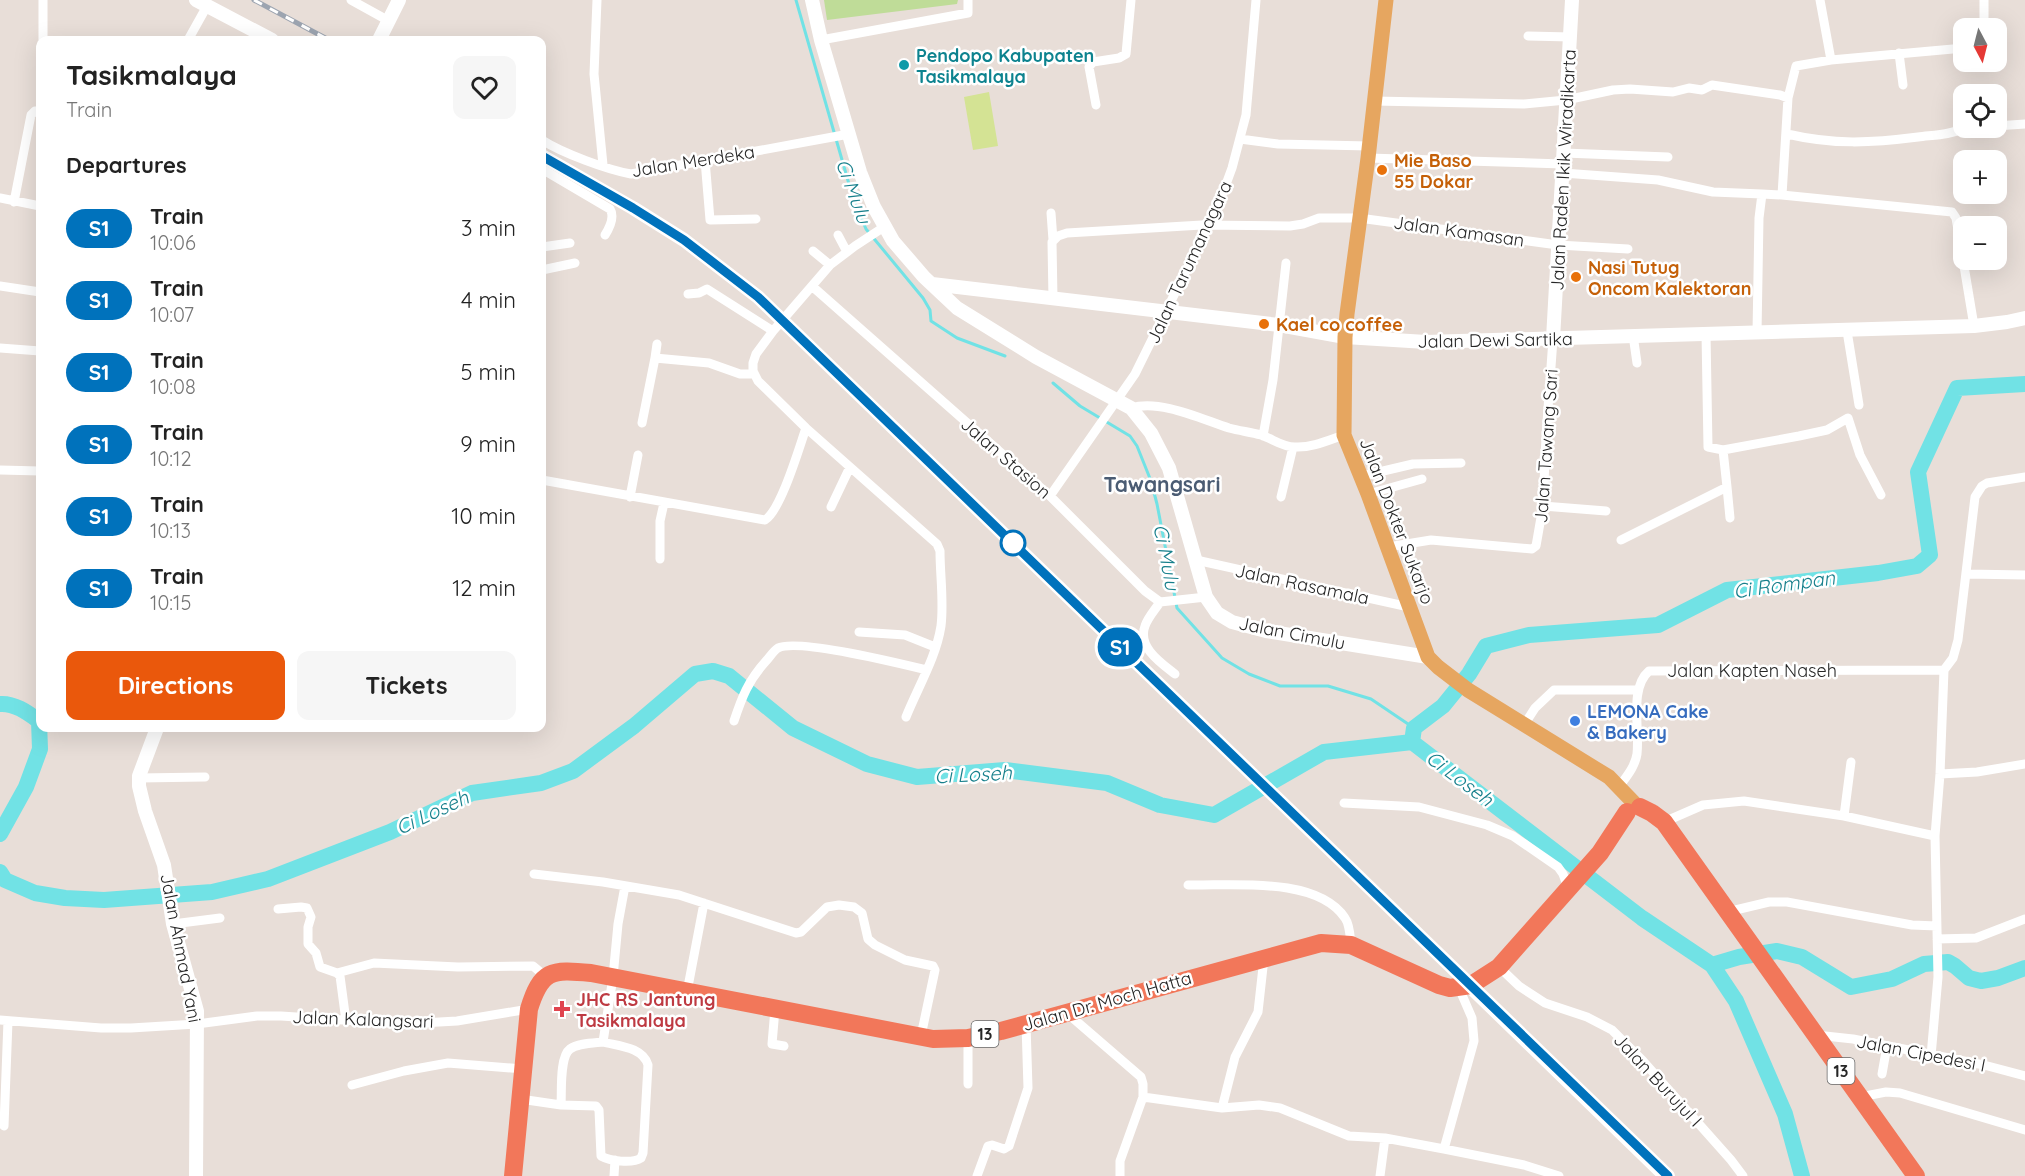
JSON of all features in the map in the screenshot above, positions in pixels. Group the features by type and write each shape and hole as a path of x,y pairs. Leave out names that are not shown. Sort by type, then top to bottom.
{"highway":[{"path":"1462,987 1480,981 1499,967 1634,813 1664,822"},
{"name":"13","path":"1664,822 1916,1176"},
{"name":"Jalan Dr. Moch Hatta","path":"545,976 553,973 576,972 614,977 933,1039 968,1038 1026,1024 1321,943 1352,945 1439,985 1462,987"},
{"path":"513,1176 529,1010 535,991 545,976"}],"main road":[{"name":"Jalan Dokter Sukarjo","path":"1386,0 1345,338 1344,435 1362,476 1428,657 1468,690 1614,782 1634,813"}],"street":[{"path":"43,0 43,36"},
{"path":"351,0 388,21"},
{"path":"381,36 399,0"},
{"path":"597,0 594,74 603,165"},
{"name":"Jalan Cimulu","path":"813,0 845,135 867,189 876,233 892,241 957,308 999,336 1131,408 1151,433 1169,468 1206,597 1217,613 1232,622 1266,631 1428,657"},
{"path":"821,40 968,14 968,0"},
{"path":"1096,105 1089,67 1093,62 1119,58 1126,53 1131,0"},
{"name":"Jalan Tarumanagara","path":"1050,496 1135,374 1225,189 1240,139 1249,95 1256,0"},
{"name":"Jalan Raden Ikik Wiradikarta","path":"1553,339 1572,0"},
{"path":"1820,0 1831,60"},
{"path":"1984,0 1984,18"},
{"path":"190,36 201,3 264,36"},
{"path":"1528,36 1570,37"},
{"path":"1782,195 1788,98 1796,66 1831,60 1953,49"},
{"path":"1899,54 1903,85"},
{"path":"1374,101 1524,104 1566,100 1613,90 1673,92 1689,88 1702,90 1712,86 1788,98"},
{"path":"14,202 31,116 36,111"},
{"path":"2007,125 2025,124"},
{"path":"1787,134 1828,142 1865,143 1953,130"},
{"name":"Jalan Merdeka","path":"546,142 631,174 845,135"},
{"path":"1240,139 1369,152 1563,163 1668,157"},
{"path":"705,160 710,220 756,219"},
{"path":"1563,163 1713,192 1782,195 1952,212 1956,218 1974,326"},
{"path":"546,171 611,210 611,225 605,235"},
{"path":"1757,333 1759,218 1762,194"},
{"path":"0,198 36,205"},
{"path":"1052,213 1053,299"},
{"name":"Jalan Kamasan","path":"1053,240 1068,233 1209,225 1290,226 1319,218 1359,218 1558,245 1628,249"},
{"path":"876,233 830,266 773,331 755,357 752,366 753,374 758,381 806,428 937,544 940,551 941,619 927,670 906,717"},
{"path":"838,235 847,252"},
{"path":"546,246 570,243"},
{"path":"813,251 830,266"},
{"path":"1263,436 1273,380 1286,263"},
{"path":"546,269 575,264"},
{"name":"Jalan Dewi Sartika","path":"932,284 1279,326 1345,338 1426,342 1974,326 2025,318"},
{"path":"0,286 36,291"},
{"name":"Jalan Stasion","path":"813,287 1050,496 1145,591 1160,602"},
{"path":"688,294 699,293 707,289 773,331"},
{"path":"1847,331 1859,405"},
{"path":"1706,334 1708,446 1723,450 1820,432 1848,417 1860,455 1881,495"},
{"path":"1633,335 1637,363"},
{"name":"Jalan Tawang Sari","path":"1388,547 1431,540 1532,549 1538,542 1543,506 1553,339"},
{"path":"642,423 657,344"},
{"path":"0,348 36,351"},
{"path":"655,358 709,363 740,374 753,374"},
{"path":"1131,408 1143,404 1159,406 1293,447 1310,446 1344,435"},
{"path":"546,481 765,520 771,515 786,485 806,428"},
{"path":"1281,497 1293,447"},
{"path":"1723,450 1730,518"},
{"path":"630,497 638,455"},
{"path":"1362,476 1413,464 1461,463"},
{"path":"831,507 850,467"},
{"path":"0,470 36,471"},
{"path":"1931,1056 1938,977 1935,836 1944,670 1953,658 1958,640 1977,492 1987,483 2025,477"},
{"path":"1368,494 1422,479"},
{"path":"1621,540 1727,488"},
{"path":"660,559 660,521 664,503"},
{"path":"1543,506 1606,511"},
{"name":"Jalan Rasamala","path":"1196,560 1409,607"},
{"path":"1967,574 2025,575"},
{"path":"1175,674 1152,654 1144,641 1145,624 1160,602 1206,597"},
{"path":"859,632 904,635 935,647"},
{"path":"734,721 753,675 777,649 792,645 871,657 927,670"},
{"name":"Jalan Kapten Naseh","path":"1638,690 1644,676 1652,670 1944,670"},
{"path":"1524,725 1535,708 1554,690 1638,690 1637,753 1632,768 1614,782"},
{"path":"156,732 139,778 206,777"},
{"path":"1844,816 1851,762"},
{"path":"1940,774 1977,772 2025,764"},
{"name":"Jalan Ahmad Yani","path":"139,778 141,798 160,850 173,924 196,1005 196,1176"},
{"path":"1664,822 1703,805 1735,802 1844,816 1935,836"},
{"path":"1344,803 1419,807 1487,825 1513,836 1558,867 1570,885"},
{"path":"534,874 679,896 799,934 827,907 846,906 859,910 862,913 867,939 905,960 933,966 935,970 921,1036"},
{"path":"1188,885 1256,886 1297,889 1312,893 1334,906 1345,918 1352,945"},
{"path":"603,1042 614,977 618,924 625,886"},
{"path":"1727,913 1752,905 1787,902 1912,925 1937,926"},
{"path":"687,992 704,903"},
{"path":"278,909 307,908 311,917 308,927 308,944 316,953 321,967 340,976 346,1021"},
{"path":"173,924 220,918"},
{"path":"1937,939 1976,938 2025,920"},
{"path":"1222,1108 1235,1057 1258,1012 1264,958"},
{"path":"337,973 374,963 458,967 533,966 545,976"},
{"name":"Jalan Burujul I","path":"1499,967 1519,986 1545,1003 1587,1017 1612,1030 1644,1061 1743,1176"},
{"path":"1444,1149 1474,1041 1472,1018 1462,987"},
{"path":"1462,987 1662,1176"},
{"path":"775,1009 772,1044 784,1046"},
{"name":"Jalan Kalangsari","path":"4,1020 100,1028 197,1024 258,1016 404,1024 457,1021 529,1010"},
{"path":"1067,1013 1141,1077 1143,1097 1120,1161 1120,1176"},
{"path":"4,1020 4,1125"},
{"path":"977,1176 988,1146 1006,1149 1009,1146 1019,1110 1025,1098 1028,1088 1026,1024"},
{"name":"Jalan Cipedesi I","path":"1816,1035 1854,1039 1984,1065 2025,1076"},
{"path":"968,1038 968,1084"},
{"path":"520,1099 561,1105 596,1106 599,1110 601,1156 615,1160 637,1160 641,1158 648,1065 646,1058 636,1051 603,1042 569,1049 563,1062 561,1105"},
{"path":"1882,1074 1887,1046"},
{"path":"352,1085 404,1071 448,1063 523,1069"},
{"path":"1859,1097 1886,1092 1900,1093 2025,1130"},
{"path":"1143,1097 1222,1108 1271,1106 1340,1134 1384,1138 1444,1149 1524,1165 1558,1176"},
{"path":"1380,1176 1384,1138"},
{"path":"614,1176 615,1160"}],"green space":[{"path":"824,0 958,0 957,4 827,20"},
{"path":"989,92 998,146 973,150 964,97"}],"waterway":[{"name":"Ci Mulu","path":"796,0 853,198 866,229 923,298 930,310 931,321 957,338 1005,356"},
{"name":"Ci Mulu","path":"1053,383 1080,406 1130,436 1137,446 1151,481 1157,504 1177,608 1222,658 1249,674 1280,686 1328,686 1371,699 1414,728"},
{"name":"Ci Rompan","path":"1412,742 1414,728 1443,706 1469,674 1486,646 1529,635 1658,625 1727,590 1878,573 1917,566 1930,555 1918,472 1957,388 2025,384"},
{"name":"Ci Loseh","path":"0,872 5,880 35,893 65,898 104,900 212,892 268,879 390,832 472,793 541,783 573,771 634,726 695,674 713,671 729,676 793,728 867,764 917,777 1005,770 1107,783 1160,805 1214,815 1324,752 1412,742 1642,918 1712,965 1736,1001 1785,1114 1802,1176"},
{"name":"Ci Loseh","path":"0,704 16,707 36,719"},
{"name":"Ci Loseh","path":"0,834 26,787 40,749 39,732"},
{"path":"1712,965 1739,957 1777,951 1802,957 1851,987 1892,979 1924,964 1948,962 1969,978 1981,981 1998,978 2025,968"}],"railway":[{"path":"254,0 322,36"},
{"path":"546,158 684,240 758,297 1668,1176"}],"train":[{"name":"S1","path":"546,158 684,240 758,297 1668,1176"}],"place":[{"name":"Pendopo Kabupaten Tasikmalaya","path":"904,65"},
{"name":"Mie Baso 55 Dokar","path":"1382,170"},
{"name":"Nasi Tutug Oncom Kalektoran","path":"1576,277"},
{"name":"Kael co coffee","path":"1264,324"},
{"name":"LEMONA Cake & Bakery","path":"1575,721"},
{"name":"JHC RS Jantung Tasikmalaya","path":"562,1009"}],"district":[{"name":"Tawangsari","path":"1162,484"}]}
